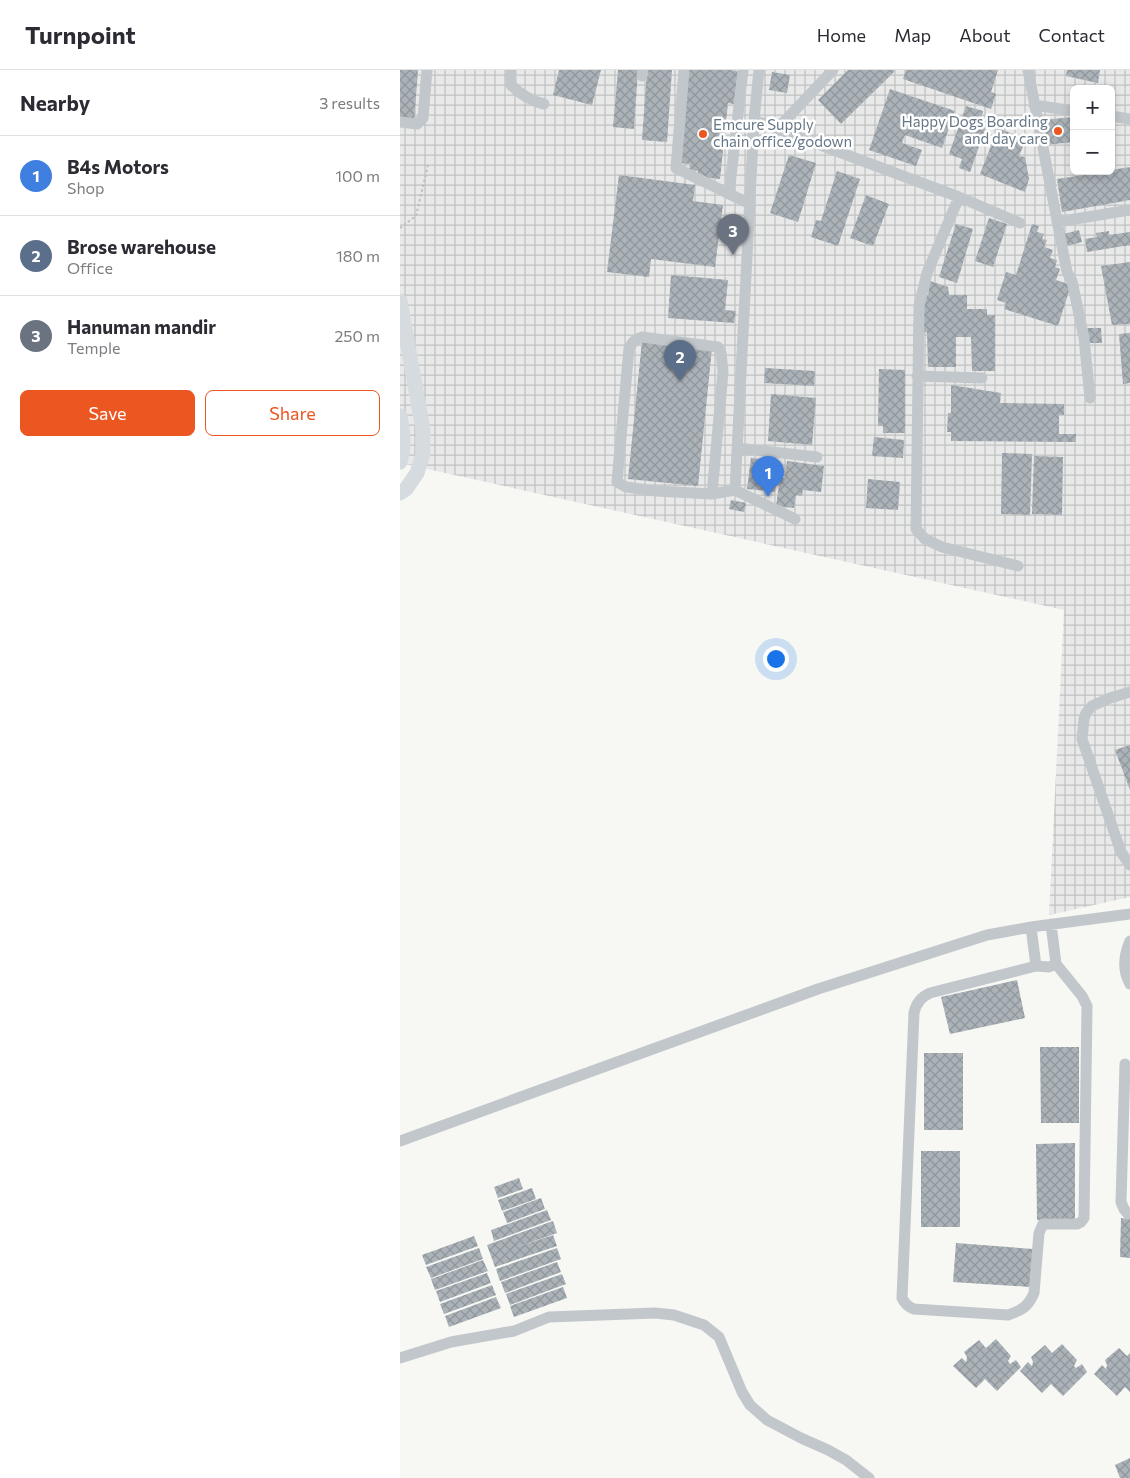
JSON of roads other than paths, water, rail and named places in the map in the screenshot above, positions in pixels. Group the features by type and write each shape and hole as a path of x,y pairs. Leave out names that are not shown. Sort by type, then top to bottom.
{"main road":[{"path":"400,301 422,430 423,454 417,473 406,489 400,493"},
{"path":"400,416 404,451 400,462"}],"street":[{"path":"400,122 417,124 423,118 427,70"},
{"path":"511,70 511,84 516,90 532,101 544,104"},
{"path":"684,70 676,168 750,204"},
{"path":"729,194 743,70"},
{"path":"735,490 754,120 759,70"},
{"path":"777,129 833,70"},
{"path":"1028,70 1067,272 1072,281 1084,338 1090,398"},
{"path":"1034,105 1070,110"},
{"path":"1115,117 1130,119"},
{"path":"754,120 959,197 1020,223"},
{"path":"959,197 927,273 919,306 916,528 925,539 942,547 1018,566"},
{"path":"1057,222 1130,210"},
{"path":"712,494 723,372 718,347 642,337 634,341 629,348 617,482 626,487 656,492 712,494 735,490 795,519"},
{"path":"917,376 982,378"},
{"path":"737,448 818,457"},
{"path":"1130,692 1092,706 1086,712 1082,739 1121,852 1130,865"},
{"path":"400,1141 818,988 987,935 1051,924 1130,914"},
{"path":"1051,924 1056,964 1082,996 1087,1006 1084,1218 1077,1224 1042,1224 1039,1233 1034,1293 1023,1310 1008,1315 910,1308 902,1298 916,1006 924,995 930,993 1036,966 1049,967 1056,964"},
{"path":"1031,927 1036,966"},
{"path":"1128,945 1124,963 1130,984"},
{"path":"1125,1064 1121,1202 1124,1209 1130,1214"},
{"path":"400,1358 451,1342 514,1331 550,1317 655,1313 674,1315 704,1325 719,1337 742,1392 750,1405 767,1420 846,1460 869,1478"}],"place":[{"name":"Happy Dogs Boarding and day care","path":"1058,131"},
{"name":"Emcure Supply chain office/godown","path":"703,134"},
{"name":"Hanuman mandir","path":"733,255"},
{"name":"Brose warehouse","path":"680,381"},
{"name":"B4s Motors","path":"768,497"}]}
